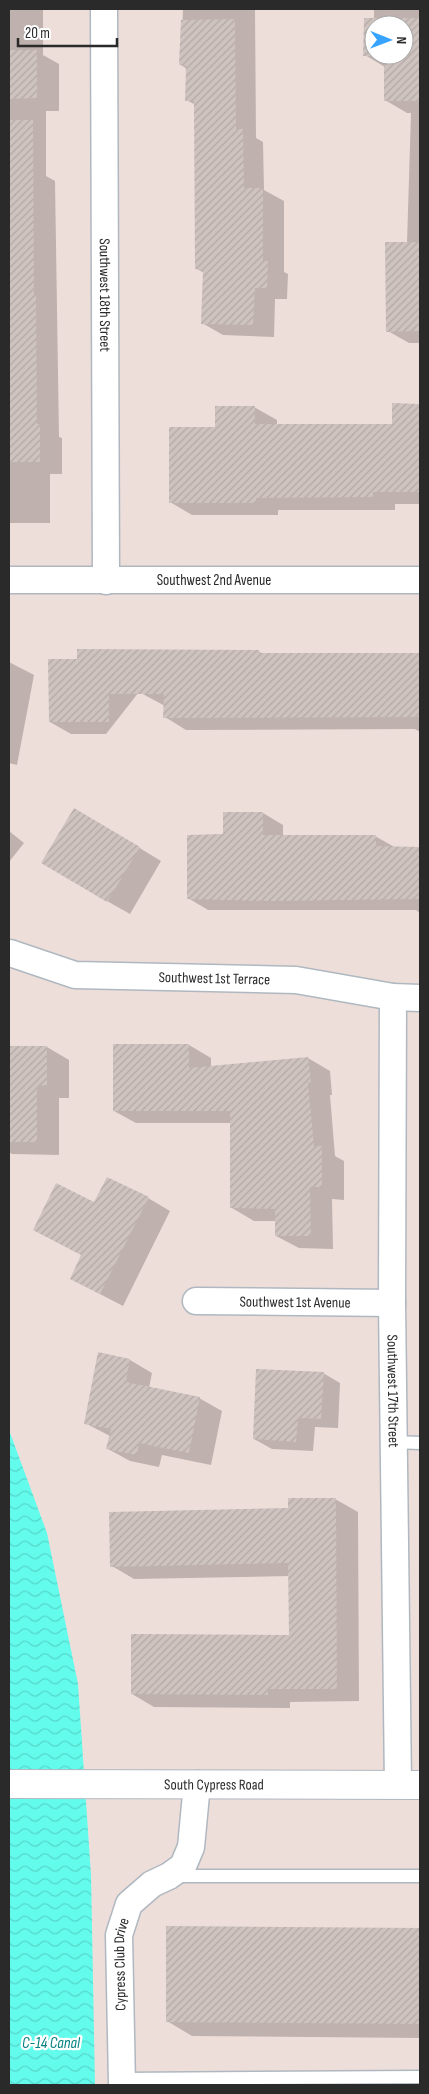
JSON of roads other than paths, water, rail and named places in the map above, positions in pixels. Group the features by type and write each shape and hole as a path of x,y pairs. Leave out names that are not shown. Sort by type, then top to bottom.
{"street":[{"name":"Southwest 18th Street","path":"104,9 106,580"},
{"name":"Southwest 2nd Avenue","path":"9,580 420,580"},
{"name":"Southwest 1st Terrace","path":"10,953 75,975 296,980 394,998 420,998"},
{"name":"Southwest 17th Street","path":"394,998 393,1442 409,1785"},
{"name":"Southwest 1st Avenue","path":"196,1302 392,1303"},
{"name":"South Cypress Road","path":"9,1784 409,1785"},
{"name":"Cypress Club Drive","path":"122,2082 119,1935 129,1904 152,1884 169,1876 183,1866 191,1847 197,1784"}],"lane":[{"path":"393,1442 420,1443"},
{"path":"169,1876 420,1876"},
{"path":"122,2082 420,2077"}],"water":[{"name":"C-14 Canal","path":"9,1430 47,1533 78,1684 91,1875 95,2085 9,2085"}]}
